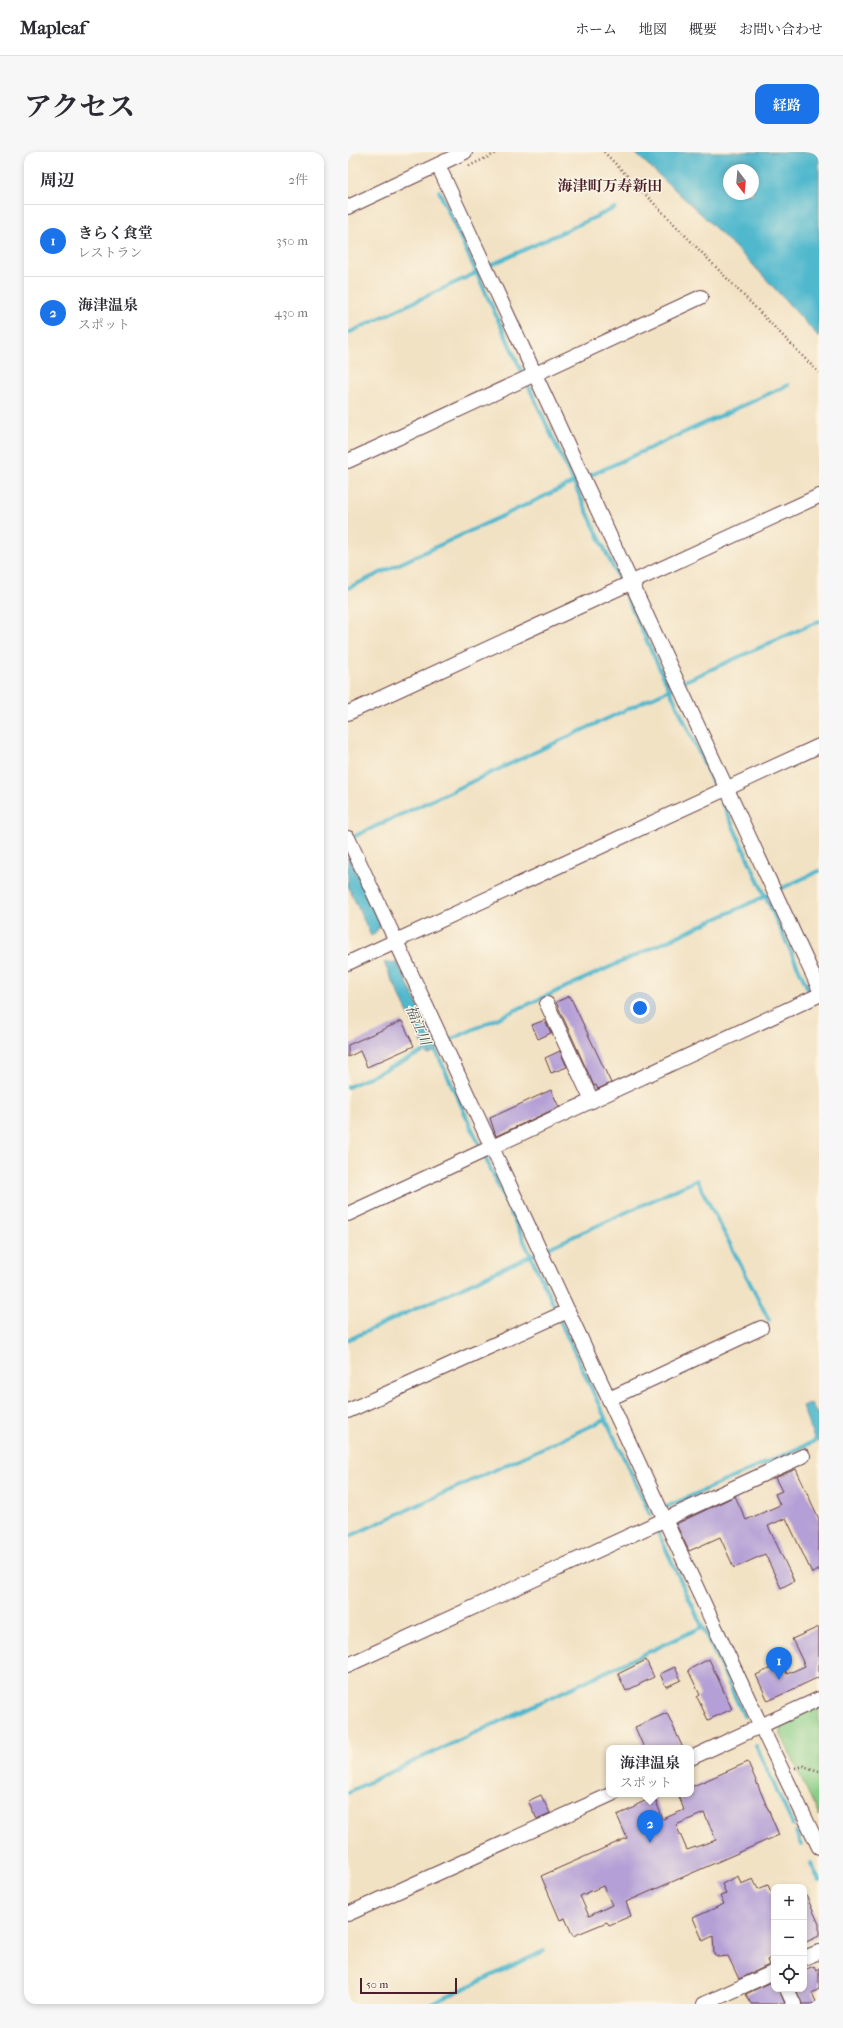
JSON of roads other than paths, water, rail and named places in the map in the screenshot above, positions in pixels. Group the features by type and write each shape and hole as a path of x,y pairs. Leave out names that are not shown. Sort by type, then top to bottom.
{"street":[{"path":"348,207 437,160 465,152"},
{"path":"437,160 630,582 819,988"},
{"path":"348,461 701,297"},
{"path":"348,713 819,496"},
{"path":"348,963 819,746"},
{"path":"348,838 608,1399 819,1847"},
{"path":"348,1214 819,995"},
{"path":"547,1004 592,1101"},
{"path":"348,1411 568,1311"},
{"path":"608,1399 761,1328"},
{"path":"348,1665 803,1456"},
{"path":"694,1757 819,1699"},
{"path":"348,1914 606,1797"},
{"path":"807,1957 819,1952"},
{"path":"704,2004 771,1973"},
{"path":"788,1992 794,2004"}],"water":[{"path":"634,152 819,152 819,337 755,267 700,213"},
{"path":"348,855 381,925 371,936 348,886"},
{"path":"384,963 398,963 438,1049 428,1055"},
{"path":"811,1403 819,1417 819,1442 815,1441 802,1406"}],"waterway":[{"path":"439,191 522,372"},
{"path":"491,265 615,208"},
{"path":"348,333 478,272"},
{"path":"528,385 619,580"},
{"path":"589,476 788,385"},
{"path":"348,588 577,481"},
{"path":"624,592 715,787"},
{"path":"683,682 819,621"},
{"path":"355,836 673,688"},
{"path":"720,798 809,991"},
{"path":"778,890 819,871"},
{"path":"450,1040 768,895"},
{"name":"福江川","path":"348,1087 436,1046"},
{"path":"430,1049 437,1053 479,1144"},
{"path":"485,1157 556,1310"},
{"path":"546,1249 697,1180 769,1320"},
{"path":"348,1340 534,1254"},
{"path":"560,1321 650,1514"},
{"path":"348,1537 606,1419"},
{"path":"666,1507 815,1441"},
{"path":"657,1530 744,1716"},
{"path":"348,1792 702,1627"},
{"path":"756,1746 793,1825"},
{"path":"796,1832 802,1845"},
{"path":"811,1863 819,1881"},
{"path":"431,2004 544,1951"}],"place":[{"name":"きらく食堂","path":"779,1680"},
{"name":"海津温泉","path":"650,1843"}],"district":[{"name":"海津町万寿新田","path":"610,186"}]}
